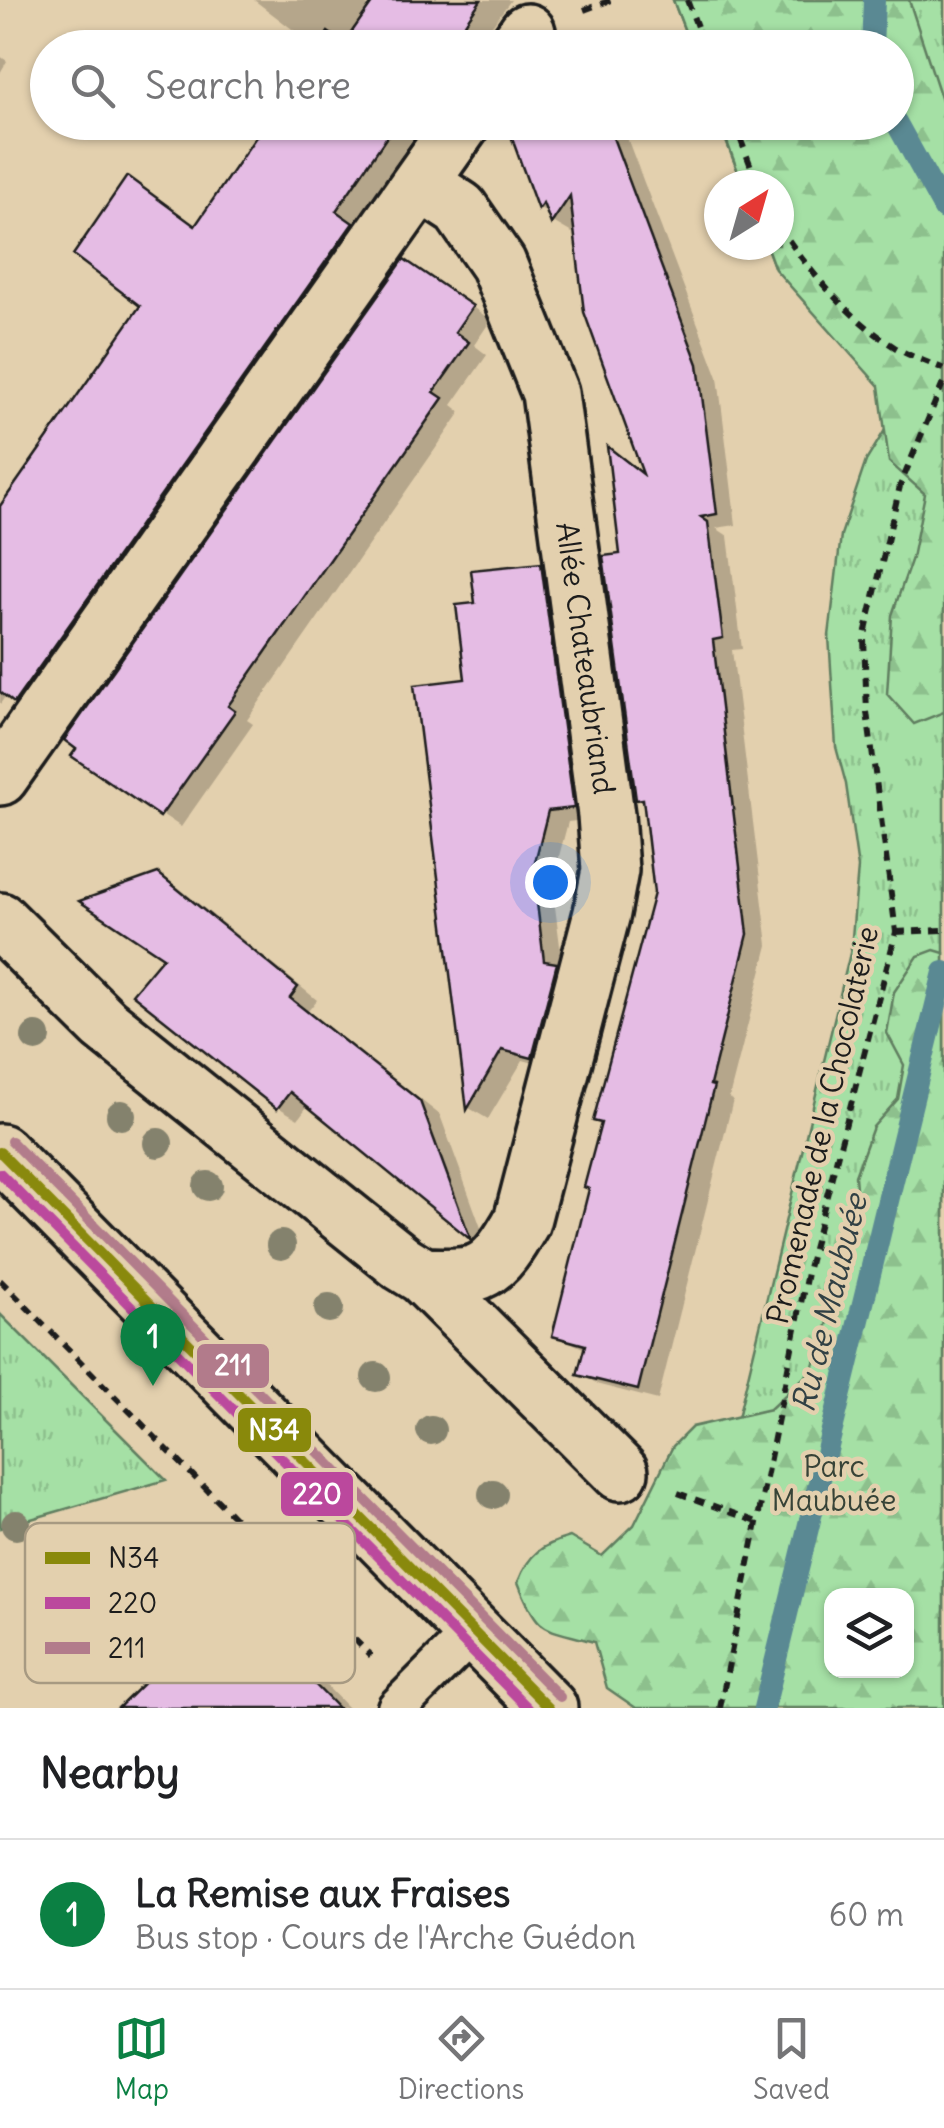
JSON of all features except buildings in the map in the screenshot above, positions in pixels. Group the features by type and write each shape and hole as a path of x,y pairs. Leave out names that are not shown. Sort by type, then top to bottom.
{"street":[{"path":"0,777 450,140"},
{"name":"Allée Chateaubriand","path":"420,183 460,209 498,264 550,393 610,870 522,1221 488,1269 461,1278 423,1276"},
{"path":"0,921 119,1036 423,1276 620,1472"},
{"path":"0,1152 549,1708"}],"lane":[{"path":"397,1708 474,1630"}],"path":[{"path":"687,0 698,30"},
{"path":"741,140 752,170"},
{"path":"794,250 845,306 893,346 944,369"},
{"name":"Promenade de la Chocolaterie","path":"720,1708 808,1268 896,932 867,712 864,639 900,486 944,381"},
{"path":"896,932 944,930"},
{"path":"0,1280 240,1523"},
{"path":"620,1472 757,1522"},
{"path":"355,1640 375,1660"}],"green space":[{"name":"Parc Maubuée","path":"673,0 944,0 944,1708 668,1708 851,949 858,868 846,784 836,747 829,636 841,535 866,461 907,394 775,269 772,260 794,260 794,170 737,170 726,140 914,140 914,30 684,30"},
{"path":"673,0 909,0 944,107 944,712 914,724 887,694 892,615 912,558 925,494 889,462 879,386 775,269 772,260 794,260 794,170 737,170 726,140 914,140 914,30 684,30"},
{"path":"934,950 944,953 944,1708 636,1708 607,1688 594,1642 545,1627 532,1612 518,1582 538,1552 570,1537 602,1556 634,1525 673,1446 692,1427 770,1409 813,1369 828,1322 830,1294 858,1212 855,1176 873,1127 898,1099 904,1065 887,1033 894,992 918,956"},
{"path":"0,1314 166,1480 0,1528"}],"waterway":[{"name":"Ru de Maubuée","path":"873,30 874,0"},
{"name":"Ru de Maubuée","path":"906,140 944,209"},
{"name":"Ru de Maubuée","path":"764,1708 944,972"}],"transit line":[{"name":"211","path":"11,1141 560,1697"},
{"name":"N34","path":"0,1152 549,1708"},
{"name":"220","path":"0,1173 345,1523"},
{"name":"220","path":"355,1533 528,1708"}],"place":[{"name":"La Remise aux Fraises","path":"153,1386"}]}
